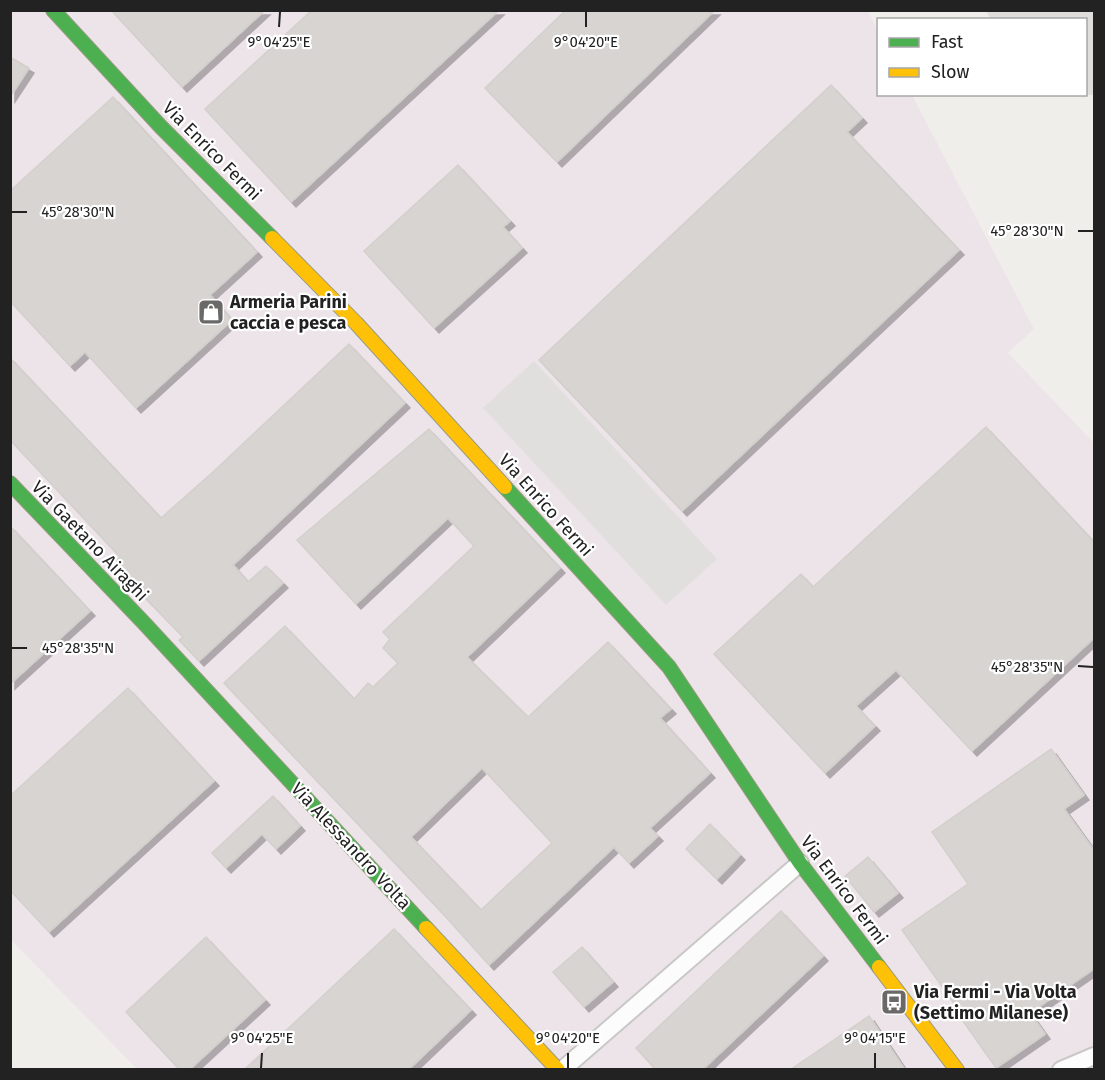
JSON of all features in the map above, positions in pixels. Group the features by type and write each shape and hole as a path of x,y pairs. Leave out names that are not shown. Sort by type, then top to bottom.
{"street":[{"name":"Via Enrico Fermi","path":"53,10 161,127 356,323 669,668 800,863 957,1070"},
{"name":"Via Gaetano Airaghi","path":"10,483 144,623"},
{"name":"Via Alessandro Volta","path":"144,623 560,1070 800,863"},
{"path":"1061,1070 1095,1056"}],"shaded area":[{"path":"11,11 868,11 877,29 877,96 913,96 1034,329 1008,353 1094,443 1094,1069 137,1069 11,940"},
{"path":"986,11 1094,11 1094,95 1087,95 1087,18 990,18"},
{"path":"534,361 717,559 666,605 483,408"}],"building":[{"path":"111,10 265,10 182,87"},
{"path":"312,10 499,10 291,202 205,109"},
{"path":"566,10 715,10 557,162 485,88"},
{"path":"10,57 29,68 10,97"},
{"path":"831,85 862,118 847,132 959,250 682,511 539,360"},
{"path":"113,97 257,252 210,295 232,320 136,408 85,352 70,366 10,301 10,191"},
{"path":"458,165 510,221 503,227 522,248 434,328 364,251"},
{"path":"349,344 405,403 233,565 248,582 266,566 283,583 199,661 179,640 183,637 112,564 120,557 10,440 10,358 161,518"},
{"path":"986,427 1095,543 1095,637 972,751 896,670 856,706 875,726 825,773 714,654 801,574 813,587"},
{"path":"429,429 560,568 467,657 528,717 608,642 671,709 660,718 710,773 650,828 658,836 629,863 614,847 489,965 224,683 285,626 354,699 368,683 373,687 398,663 383,648 390,639 383,632 474,546 448,518 356,604 297,540","holes":["482,768 552,843 481,910 411,837"]},
{"path":"10,526 90,611 10,684"},
{"path":"128,688 214,781 49,932 10,890 10,796"},
{"path":"1051,749 1084,795 1064,809 1095,852 1095,968 1030,1013 1045,1034 996,1068 902,930 968,884 932,832"},
{"path":"273,796 300,826 276,849 262,834 226,868 212,853"},
{"path":"710,824 740,855 717,879 686,849"},
{"path":"868,857 898,893 874,912 845,876"},
{"path":"781,911 823,956 702,1070 656,1070 636,1048"},
{"path":"394,929 471,1010 408,1070 244,1070"},
{"path":"206,937 265,1000 189,1070 180,1070 126,1012"},
{"path":"582,947 613,982 584,1007 553,972"},
{"path":"869,1016 905,1070 790,1070"}],"traffic: fast":[{"path":"53,10 161,127 272,238"},
{"path":"10,483 144,623 426,928"},
{"path":"505,487 669,667 800,863 879,967"}],"traffic: slow":[{"path":"272,238 356,323 505,487"},
{"path":"426,928 558,1070"},
{"path":"879,967 957,1070"}],"place":[{"name":"Armeria Parini caccia e pesca","path":"211,312"},
{"name":"Via Fermi - Via Volta (Settimo Milanese)","path":"894,1002"}]}
